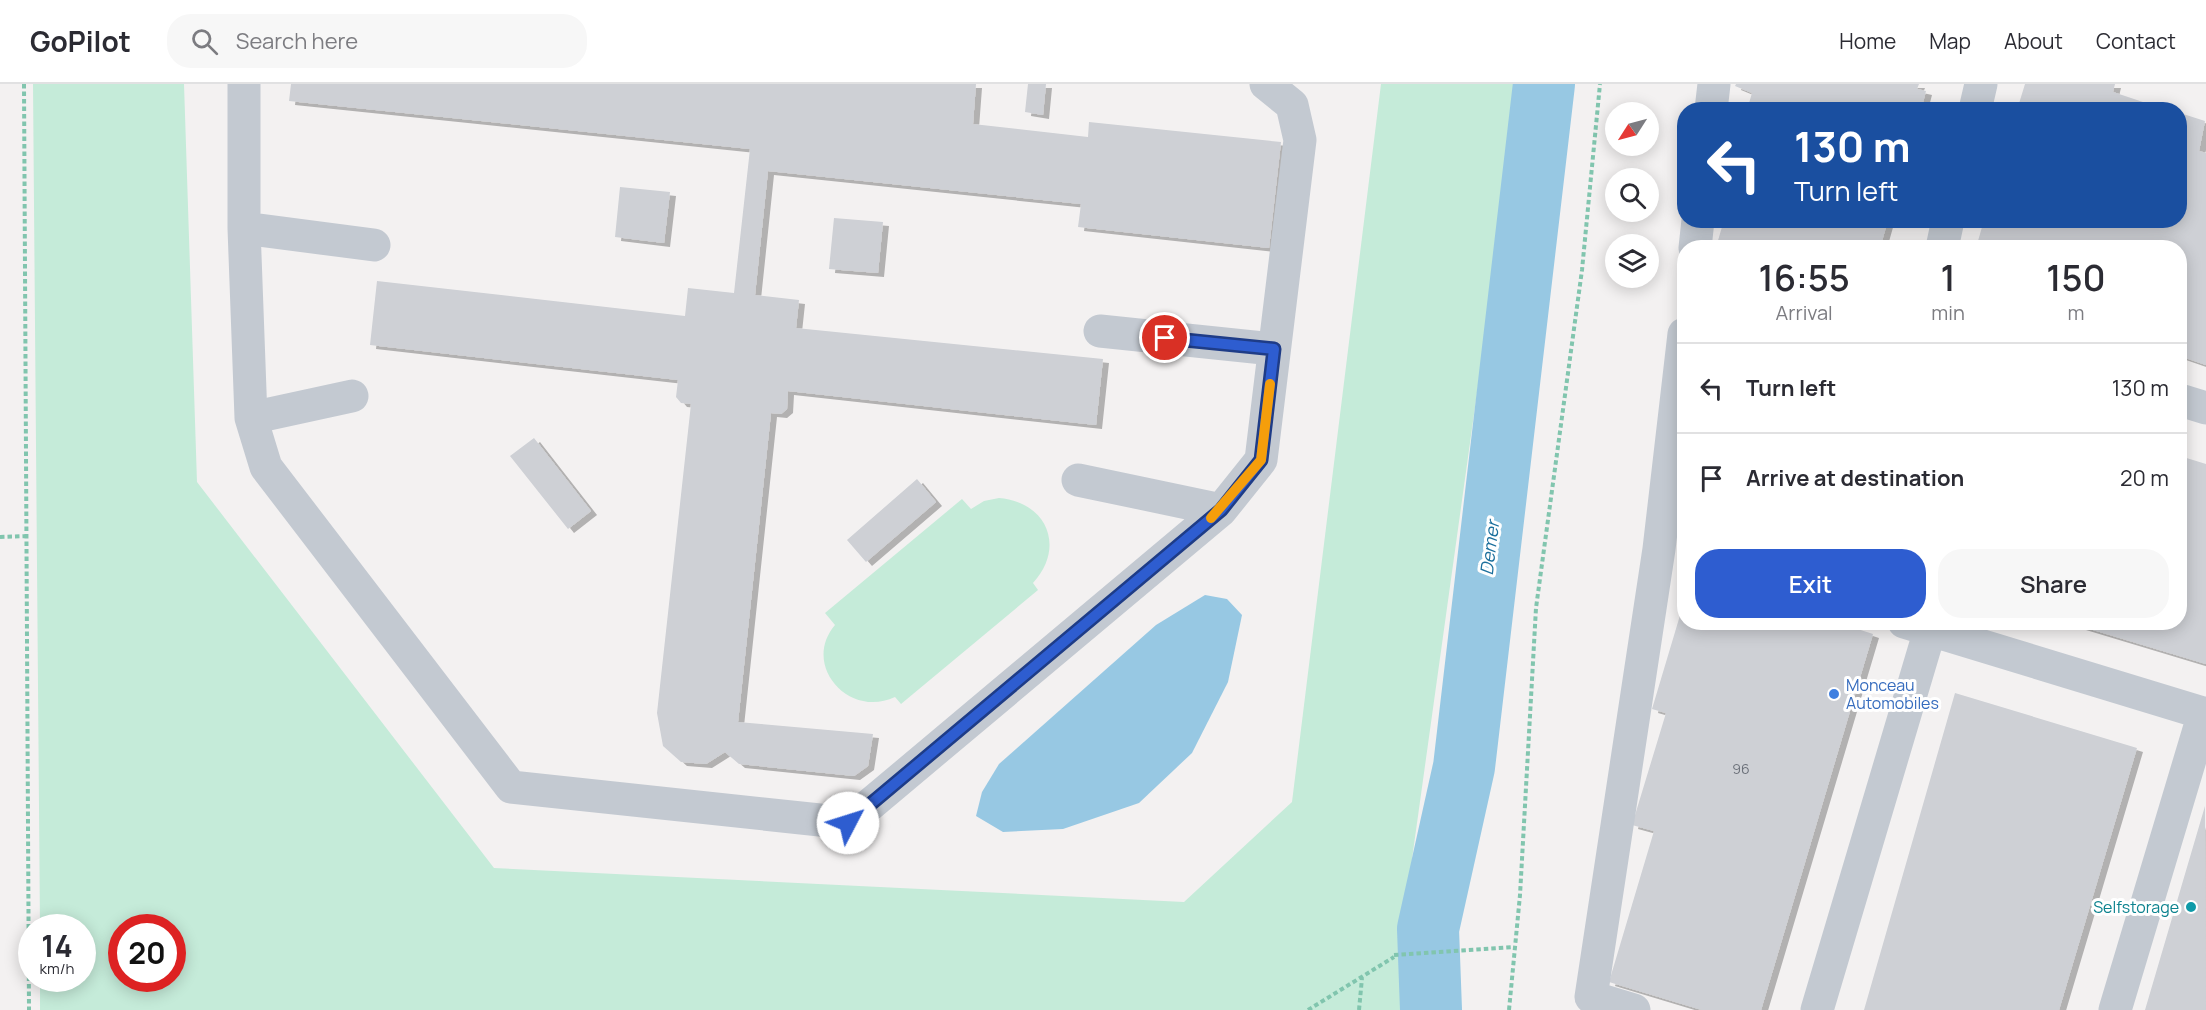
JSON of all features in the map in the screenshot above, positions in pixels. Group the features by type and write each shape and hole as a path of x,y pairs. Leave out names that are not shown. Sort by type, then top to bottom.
{"street":[{"path":"243,84 244,228 251,418 266,467 511,787 848,823 1221,510 1261,460 1300,140 1292,105 1266,84"},
{"path":"1712,102 1714,84"},
{"path":"1977,102 1981,84"},
{"path":"244,228 374,245"},
{"path":"1100,331 1274,349"},
{"path":"251,418 352,396"},
{"path":"2187,402 2206,408"},
{"path":"1634,1010 1590,997 1672,553 1677,462"},
{"path":"1078,480 1221,510"},
{"path":"1817,1010 1916,630"},
{"path":"1930,630 2205,713 2115,1010"}],"path":[{"path":"24,84 29,1010"},
{"path":"1509,1010 1520,895 1536,608 1582,270 1599,84"},
{"path":"0,537 26,536"},
{"path":"1308,1010 1394,956 1514,945"},
{"path":"1359,1010 1362,978"}],"green space":[{"path":"33,84 184,84 197,482 494,868 1184,902 1292,802 1381,84 1516,84 1498,242 1412,859 1400,1010 40,1010 40,992 96,992 96,914 40,914"},
{"path":"999,498 1016,501 1029,508 1040,517 1046,528 1049,541 1048,555 1043,569 1033,583 1038,590 901,704 895,697 878,702 861,701 847,694 835,684 827,671 824,656 826,640 835,625 825,613 962,499 971,509 984,501"}],"water":[{"path":"1205,595 1227,599 1242,615 1228,682 1192,753 1139,803 1063,829 1003,832 976,816 982,792 999,764 1156,625"}],"building":[{"path":"291,84 976,84 973,124 1088,137 1089,122 1281,142 1269,248 1078,227 1081,204 768,171 755,295 799,300 796,328 1103,359 1096,425 788,391 787,409 781,414 771,413 738,722 873,734 868,766 854,776 739,764 725,752 706,764 681,762 663,746 657,713 691,404 681,403 676,397 678,380 370,345 377,281 685,316 688,288 734,293 750,149 289,101"},
{"path":"1028,84 1046,84 1043,115 1025,112"},
{"path":"1736,84 1919,84 1917,89 1926,91 1923,102 1749,102 1752,93 1735,86"},
{"path":"2025,84 2115,84 2113,92 2143,102 2019,102"},
{"path":"2187,115 2205,121 2199,151 2206,153 2206,365 2187,358 2187,240 1978,240 1982,228 2187,228"},
{"path":"620,187 670,192 664,243 615,237"},
{"path":"834,218 883,222 878,273 829,269"},
{"path":"1722,228 1886,228 1882,240 1718,240"},
{"path":"534,438 591,511 568,529 510,456"},
{"path":"2187,458 2206,464 2206,664 2093,630 2187,630"},
{"path":"917,479 936,502 866,562 847,540"},
{"path":"1677,625 1677,630 1861,630 1873,634 1761,1010 1702,1010 1609,982 1654,831 1632,825 1666,713 1652,709"},
{"path":"1955,693 2137,748 2059,1010 1864,1010"},
{"name":"Selfstorage","path":"2205,806 2206,1010 2145,1010"}],"waterway":[{"name":"Demer","path":"1431,1010 1428,929 1464,767 1544,84"}],"slow traffic":[{"path":"1211,518 1221,510 1261,460 1270,384"}],"place":[{"name":"Monceau Automobiles","path":"1834,694"},
{"name":"Selfstorage","path":"2191,907"}],"route":[{"path":"848,823 1221,510 1261,460 1274,349 1165,338"}]}
